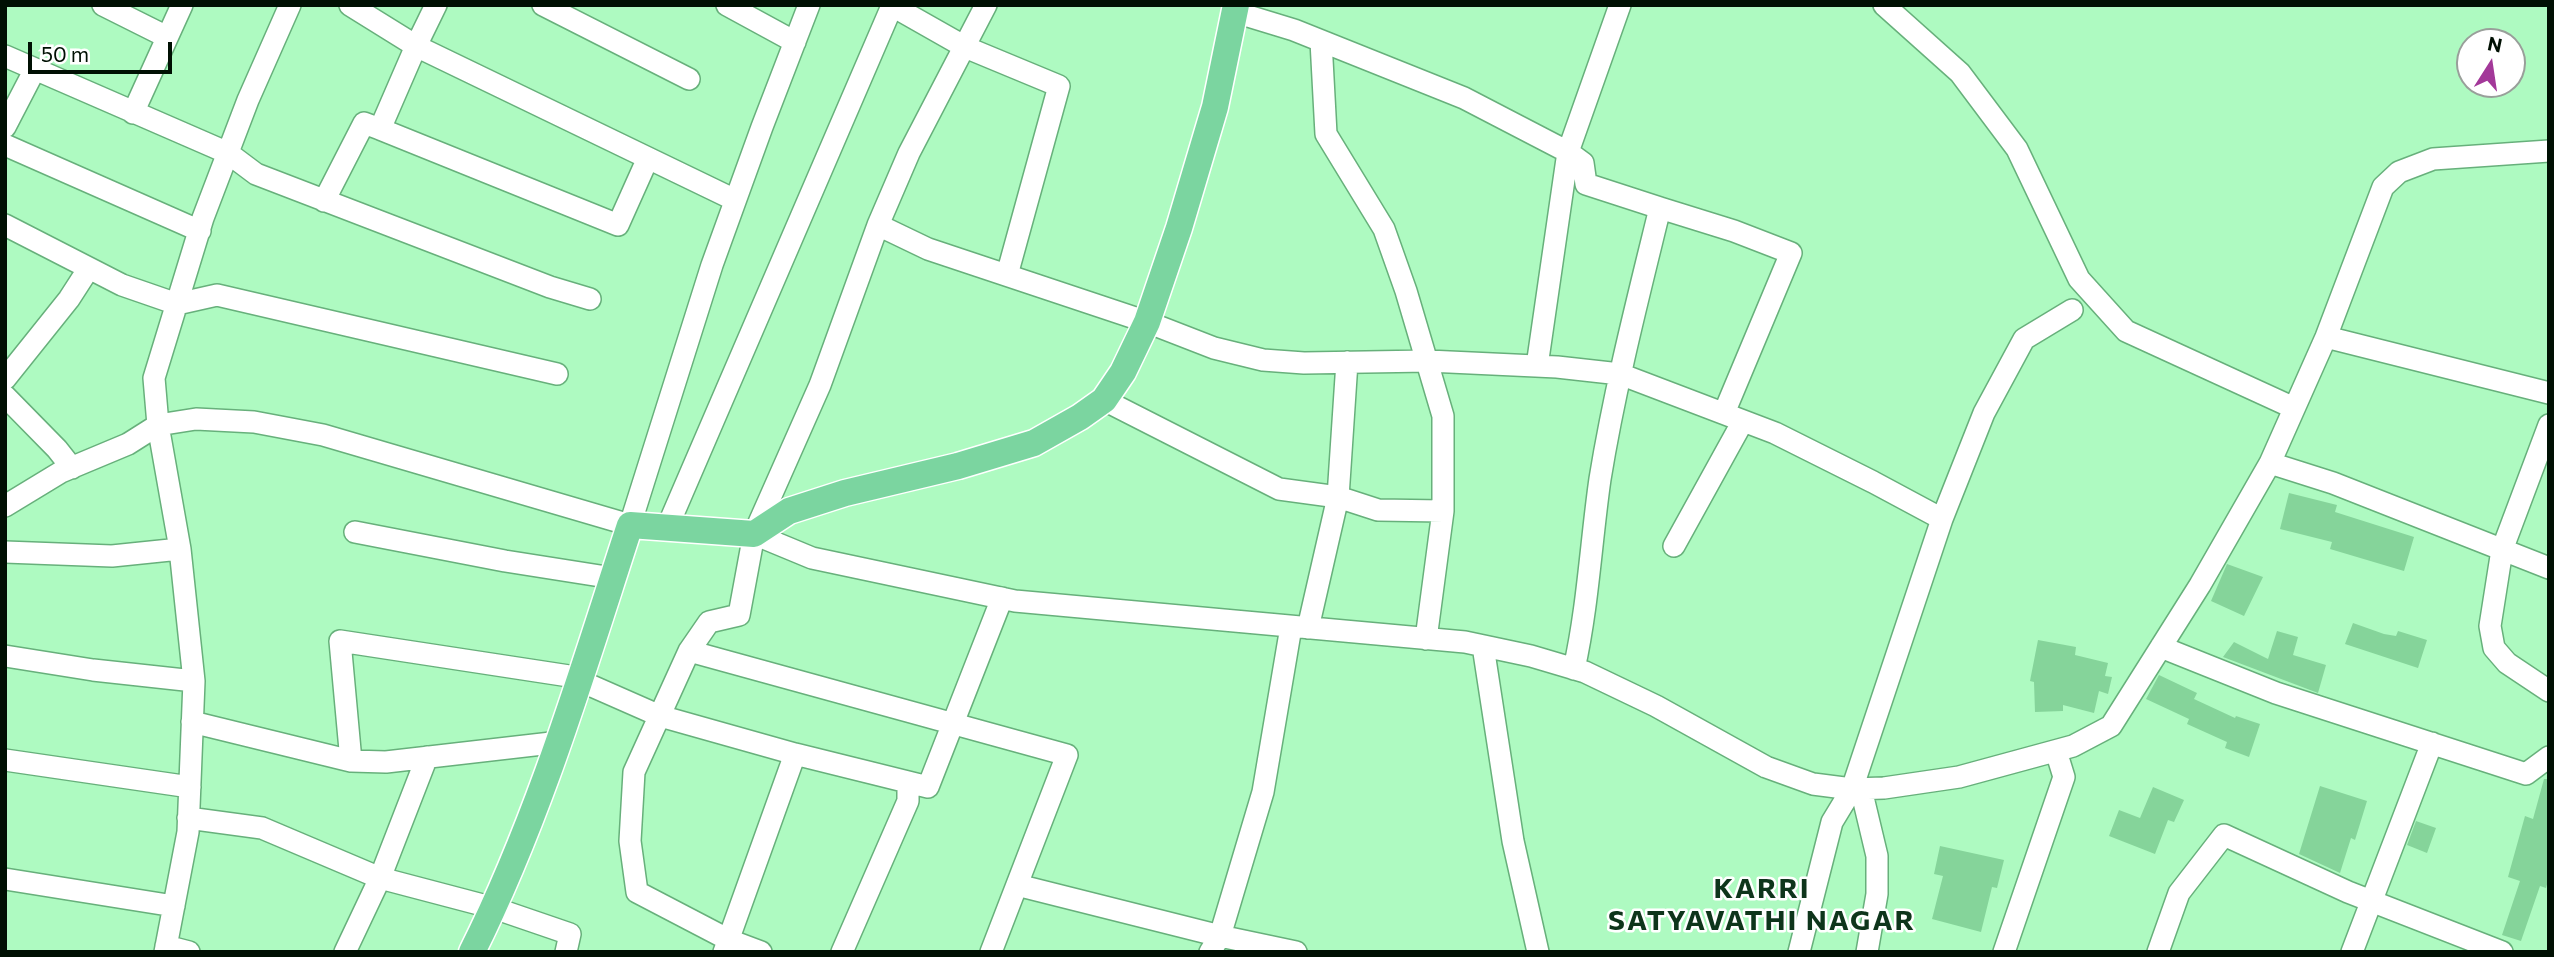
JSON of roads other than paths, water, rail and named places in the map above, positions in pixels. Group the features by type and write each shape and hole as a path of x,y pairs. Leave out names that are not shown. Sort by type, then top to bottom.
{"main road":[{"path":"472,952 494,908 560,742 630,525 754,534 789,510 845,493 958,466 1034,443 1104,400 1123,372 1147,322 1179,228 1215,107 1236,9"}],"street":[{"path":"103,5 167,37"},
{"path":"133,113 182,5"},
{"path":"189,952 166,949 188,832 194,681 180,550 158,425 154,378 200,231 228,153 290,5"},
{"path":"350,5 416,46 735,200"},
{"path":"380,129 436,5"},
{"path":"543,5 689,79"},
{"path":"727,5 795,42"},
{"path":"5,506 72,468 128,444 158,425 196,419 254,422 323,435 630,525 708,278 809,5"},
{"path":"761,952 726,946 637,892 630,841 634,772 689,651 709,622 739,615 754,534 820,385 878,225 909,153 986,5"},
{"path":"1537,366 1568,152 1620,5"},
{"path":"1884,5 1960,73 2017,149 2079,279 2126,331 2294,408"},
{"path":"667,528 892,6 965,47 1059,86 1007,275"},
{"path":"1236,9 1464,97 1568,152 1583,163 1586,184 1734,230 1791,253 1734,417 1674,546"},
{"path":"1321,41 1326,134 1384,229 1406,291 1443,416 1443,512 1426,639"},
{"path":"5,56 34,71 228,153 256,174 550,287 590,299"},
{"path":"5,127 34,71"},
{"path":"324,201 364,123 618,225 648,158"},
{"path":"5,145 200,231"},
{"path":"754,534 812,558 1002,598 1483,646 1574,669 1656,706 1766,767 1814,784 1856,789 1884,788 1959,777 2073,746 2110,726 2200,585 2270,463 2326,337 2383,187 2399,172 2433,159 2549,151"},
{"path":"1574,669 1584,625 1600,480 1620,374 1660,208"},
{"path":"5,225 122,285 177,304 216,295 557,374"},
{"path":"878,225 929,249 1147,322 1214,348 1263,360 1428,361 1537,366 1620,374 1775,433 1942,519"},
{"path":"5,379 69,299 89,268"},
{"path":"1799,952 1832,822 1856,789 1942,519 1984,413 2024,339 2072,310"},
{"path":"2326,337 2549,393"},
{"path":"1215,944 1263,792 1299,628 1338,497 1347,362"},
{"path":"5,396 72,468"},
{"path":"1104,400 1279,489 1338,497 1378,510 1443,512"},
{"path":"2549,425 2502,550 2490,626 2494,648 2507,663 2549,691"},
{"path":"2270,463 2333,483 2549,568"},
{"path":"355,532 505,561 613,578"},
{"path":"5,552 112,556 180,550"},
{"path":"351,761 340,641 569,676 660,716 795,754 928,787 1002,598"},
{"path":"1483,646 1513,841 1538,952"},
{"path":"2161,647 2276,693 2526,774 2546,762 2549,757"},
{"path":"689,651 1067,755 991,952"},
{"path":"5,656 93,670 194,681"},
{"path":"192,722 351,761 386,762 560,742"},
{"path":"2352,952 2432,743"},
{"path":"2004,952 2064,777 2056,751"},
{"path":"726,946 795,754"},
{"path":"345,952 380,878 427,757"},
{"path":"5,760 190,787"},
{"path":"842,952 908,802 908,782"},
{"path":"1856,789 1877,856 1877,894 1867,952"},
{"path":"188,818 262,828 380,878 494,908 570,933 566,952"},
{"path":"2158,952 2179,893 2224,835 2373,902 2502,952"},
{"path":"5,879 174,906"},
{"path":"1017,885 1215,944 1296,952"}],"district":[{"name":"KARRI SATYAVATHI NAGAR","path":"1762,905"}]}
